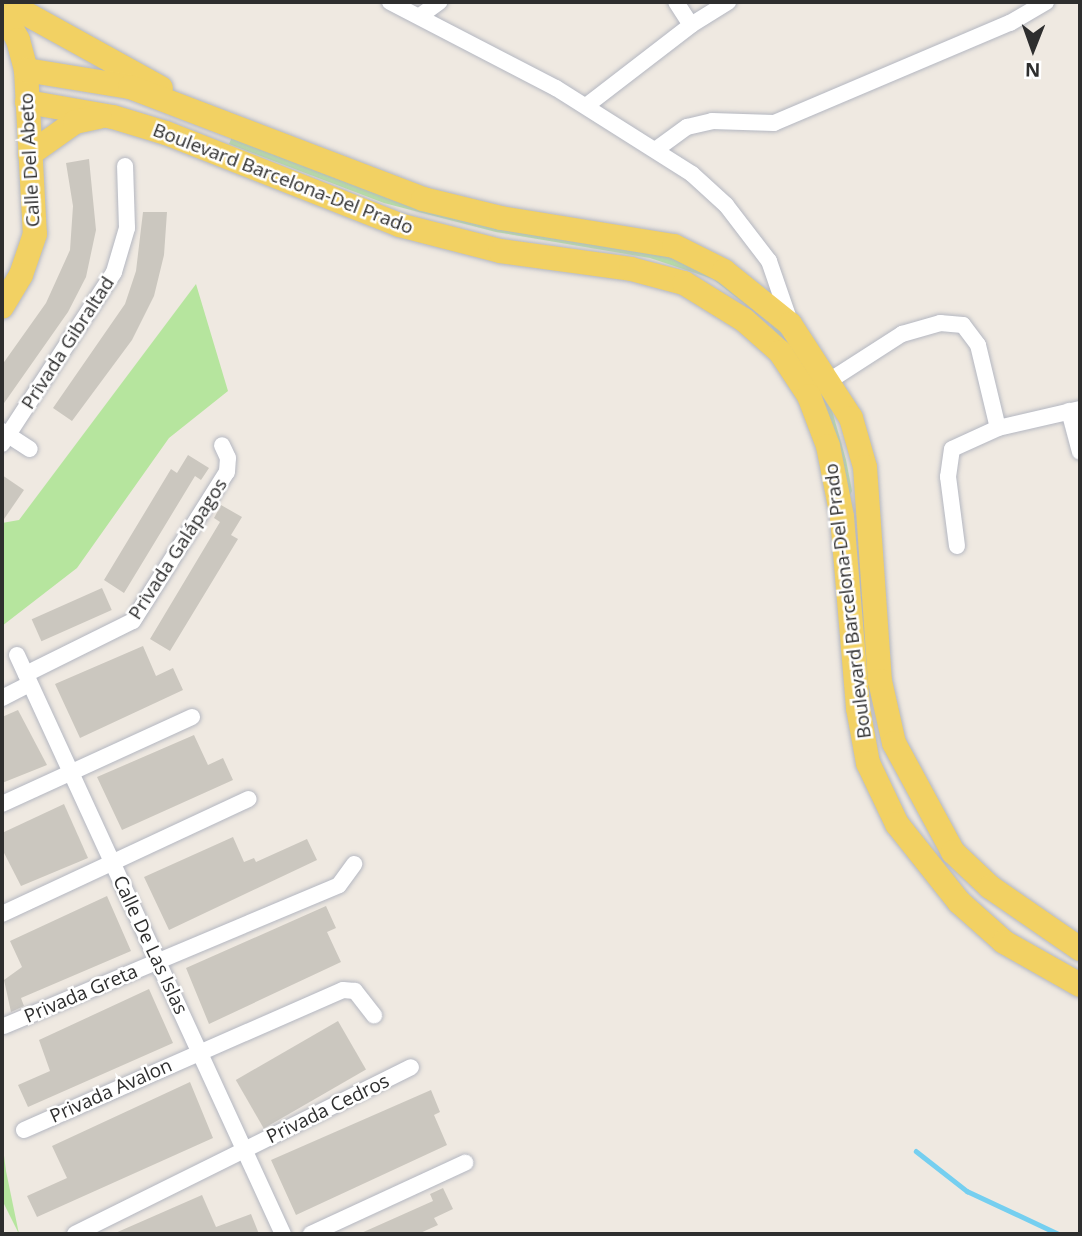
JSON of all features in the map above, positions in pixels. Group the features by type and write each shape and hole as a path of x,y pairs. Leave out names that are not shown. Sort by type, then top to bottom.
{"main road":[{"path":"5,2 136,71 188,106"},
{"name":"Calle Del Abeto","path":"2,10 18,40 26,70 35,234 21,275 2,307"},
{"name":"Boulevard Barcelona-Del Prado","path":"26,70 85,77 188,106 423,199 501,218 674,246 724,271 790,324 851,418 872,522 880,681 894,743 953,852 990,887 1080,949"},
{"name":"Boulevard Barcelona-Del Prado","path":"27,102 113,117 231,157 399,225 500,251 631,269 684,283 744,320 780,352 809,396 828,446 842,517 858,708 869,763 897,824 958,902 1004,942 1080,985"},
{"path":"30,154 75,122 113,117"},
{"path":"842,517 872,522"}],"street":[{"path":"390,2 586,106 657,148 726,205 769,261 790,324"},
{"path":"420,16 439,2"},
{"path":"676,2 691,25"},
{"path":"586,106 691,25 728,2"},
{"path":"657,148 687,127 712,121 774,123 1010,23 1046,2"},
{"name":"Privada Gibraltad","path":"4,437 114,272 127,228 125,166"},
{"path":"829,381 902,334 940,323 963,325 978,345 998,428"},
{"path":"957,546 948,477 952,449 998,428 1075,410 1080,452"},
{"path":"4,437 30,449"},
{"name":"Privada Galápagos","path":"2,698 28,679 133,621 227,472 228,458 222,445"},
{"name":"Calle De Las Islas","path":"17,655 283,1234"},
{"path":"2,804 69,769 192,717"},
{"path":"2,914 249,799"},
{"name":"Privada Greta","path":"4,1026 339,885 354,864"},
{"name":"Privada Avalon","path":"24,1130 343,990 355,991 374,1015"},
{"name":"Privada Cedros","path":"75,1234 411,1066"},
{"path":"310,1234 465,1163"}],"green space":[{"path":"234,132 387,196 683,258 773,319 831,407 852,491 848,499 826,413 770,324 713,279 650,258 496,232 384,203 229,144"},
{"path":"196,284 228,391 169,438 77,568 2,626 2,523 19,520"},
{"path":"2,1140 6,1171 19,1234 2,1200"}],"building":[{"path":"89,159 96,230 86,277 68,312 2,406 2,365 46,303 70,250 73,206 66,163"},
{"path":"143,212 167,212 164,255 154,296 132,340 72,421 53,408 125,304 136,271"},
{"path":"188,455 209,468 201,480 195,476 124,593 104,580 171,469 177,473"},
{"path":"2,475 24,490 2,522"},
{"path":"221,505 242,517 231,535 238,539 170,651 150,639 220,522 214,518"},
{"path":"102,588 112,610 41,641 32,619"},
{"path":"143,646 156,676 173,668 183,690 80,738 55,684"},
{"path":"18,710 47,765 2,783 2,717"},
{"path":"194,735 208,765 223,758 233,780 122,830 97,777"},
{"path":"64,804 88,858 21,886 2,849 2,833"},
{"path":"233,837 244,862 254,858 256,862 307,839 317,860 169,930 144,877"},
{"path":"107,896 131,951 21,998 24,1006 11,1012 4,980 22,967 10,941"},
{"path":"326,906 336,928 327,932 341,962 209,1024 186,968"},
{"path":"149,989 173,1043 28,1107 18,1085 50,1071 39,1040"},
{"path":"338,1021 366,1069 264,1128 236,1080"},
{"path":"190,1082 213,1138 37,1217 27,1196 67,1178 52,1146"},
{"path":"431,1090 440,1112 434,1115 447,1145 296,1215 271,1160"},
{"path":"443,1188 453,1209 434,1218 438,1225 418,1234 359,1234 433,1201 430,1194"},
{"path":"202,1195 216,1227 251,1214 259,1234 113,1234"}],"waterway":[{"path":"916,1151 967,1191 1059,1234"}]}
